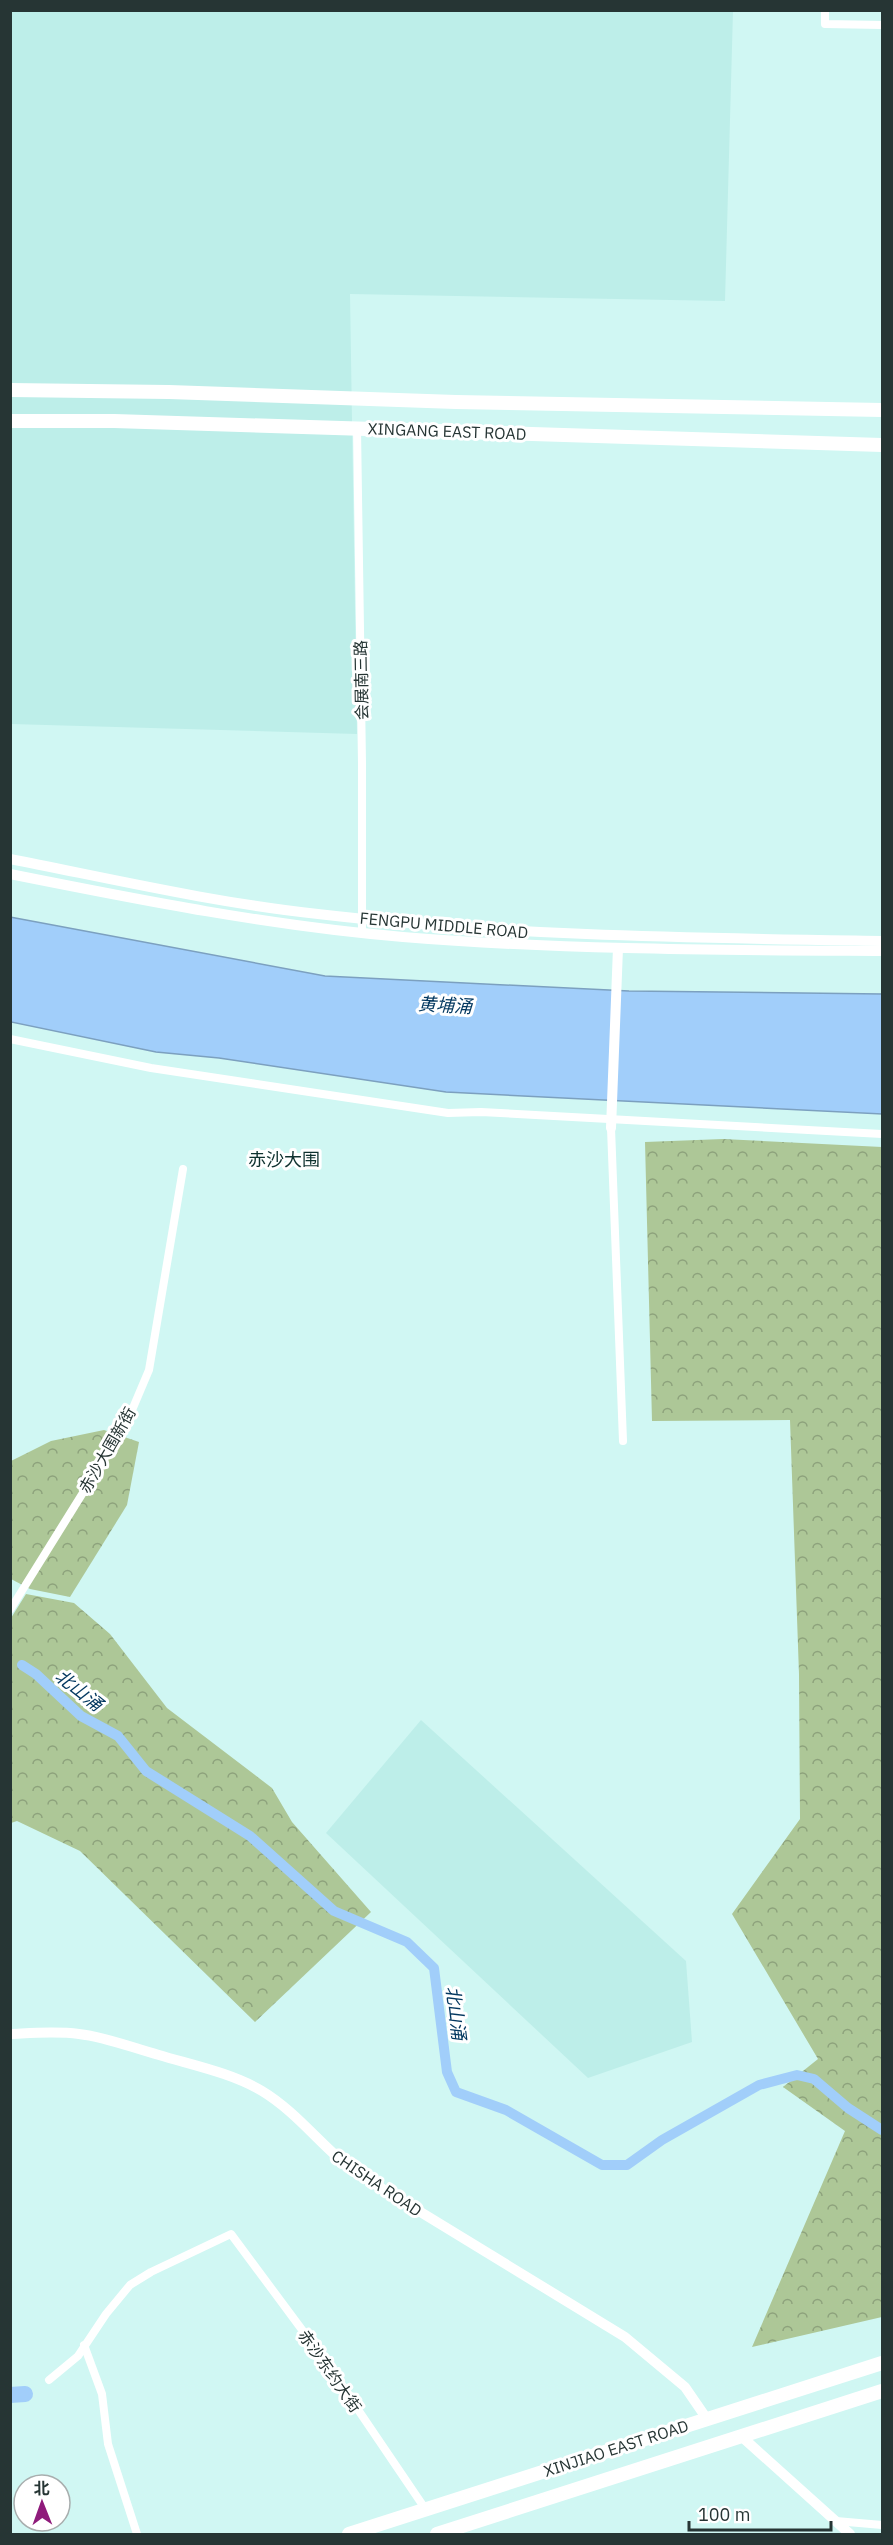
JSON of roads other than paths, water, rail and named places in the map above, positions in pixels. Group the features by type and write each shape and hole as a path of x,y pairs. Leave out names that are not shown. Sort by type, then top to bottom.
{"main road":[{"name":"XINGANG EAST ROAD","path":"10,390 882,410"},
{"name":"XINGANG EAST ROAD","path":"10,421 114,421 882,445"},
{"name":"XINJIAO EAST ROAD","path":"349,2535 882,2363"},
{"name":"XINJIAO EAST ROAD","path":"437,2535 882,2391"}],"street":[{"path":"825,10 825,24 882,25"},
{"name":"会展南三路","path":"357,428 362,933"},
{"name":"FENGPU MIDDLE ROAD","path":"10,859 204,897 362,919 544,934 882,941"},
{"name":"FENGPU MIDDLE ROAD","path":"10,874 217,913 362,933 517,945 882,951"},
{"path":"618,948 611,1128 623,1441"},
{"path":"10,1039 151,1068 448,1113 481,1112 882,1134"},
{"name":"赤沙大围新街","path":"10,1610 127,1422 148,1370 183,1169"},
{"name":"CHISHA ROAD","path":"10,2034 59,2033 92,2036 184,2063 261,2090 287,2110 329,2151 355,2172 633,2343 685,2387 707,2419"},
{"name":"赤沙东约大街","path":"84,2344 130,2285 151,2272 231,2234 323,2358 426,2510"},
{"path":"49,2380 70,2364 84,2344"},
{"path":"84,2344 102,2394 108,2444 137,2535"},
{"path":"741,2436 850,2535"},
{"path":"836,2521 882,2524"}],"water":[{"name":"黄埔涌","path":"10,917 325,976 629,991 882,994 882,1114 446,1092 219,1058 156,1052 11,1022"}],"waterway":[{"name":"北山涌","path":"22,1665 36,1674 81,1716 118,1736 146,1771 250,1836 334,1911 407,1942 434,1968 447,2072 456,2092 506,2110 602,2165 627,2165 662,2140 759,2085 797,2075 814,2079 848,2108 882,2130"},
{"path":"10,2395 25,2394"}],"district":[{"name":"赤沙大围","path":"284,1159"}]}
